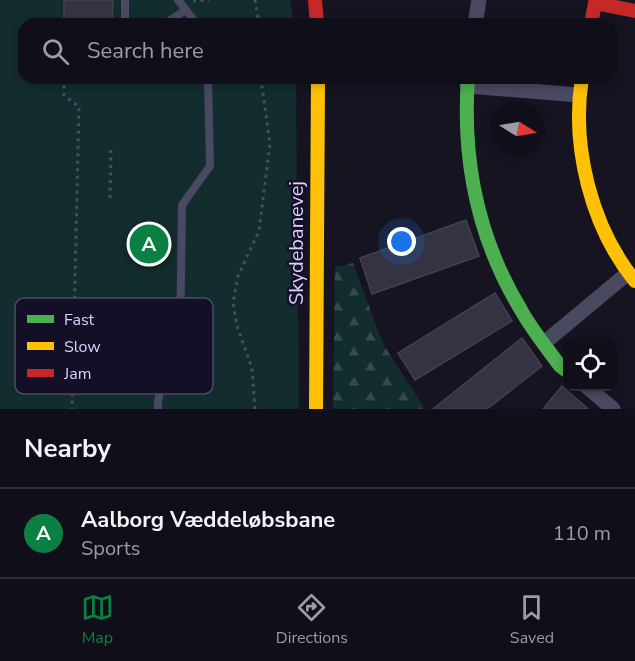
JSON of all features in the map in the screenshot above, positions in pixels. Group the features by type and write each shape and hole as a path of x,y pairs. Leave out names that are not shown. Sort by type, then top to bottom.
{"street":[{"path":"315,0 316,18"},
{"path":"476,18 479,0"},
{"path":"592,18 595,1 635,10"},
{"name":"Skydebanevej","path":"316,409 318,84"},
{"path":"467,84 466,142 473,195 501,273 516,303 563,369"},
{"path":"484,84 579,95"},
{"path":"544,343 631,277 606,233 591,190 580,146 581,84"},
{"path":"591,391 613,409"}],"lane":[{"path":"125,0 125,18"},
{"path":"178,0 192,18"},
{"path":"173,18 186,10"},
{"path":"181,298 182,205 210,166 208,84"},
{"path":"158,409 160,394"}],"path":[{"path":"255,0 258,18"},
{"path":"64,84 64,95 79,107 75,298"},
{"path":"255,409 252,368 237,326 233,303 238,276 259,231 270,144 262,84"},
{"path":"110,198 111,148"},
{"path":"72,394 72,409"}],"green space":[{"path":"0,0 290,0 293,18 18,18 18,84 296,84 299,409 0,409"},
{"path":"353,263 383,344 425,409 333,409 335,267"}],"building":[{"path":"64,0 113,0 112,18 64,18"},
{"path":"466,220 479,256 372,294 360,258"},
{"path":"495,293 512,321 415,380 398,353"},
{"path":"522,338 542,366 487,409 433,409"},
{"path":"562,386 563,391 568,391 588,409 543,409"}],"traffic: fast":[{"path":"468,84 468,139 471,169 484,227 506,283 525,317 563,368"}],"traffic: slow":[{"path":"316,409 318,84"},
{"path":"581,84 579,131 588,185 607,236 635,281"}],"traffic: jam":[{"path":"315,0 316,18"},
{"path":"592,18 595,3 635,11"}],"place":[{"name":"Aalborg Væddeløbsbane","path":"149,244"}]}
